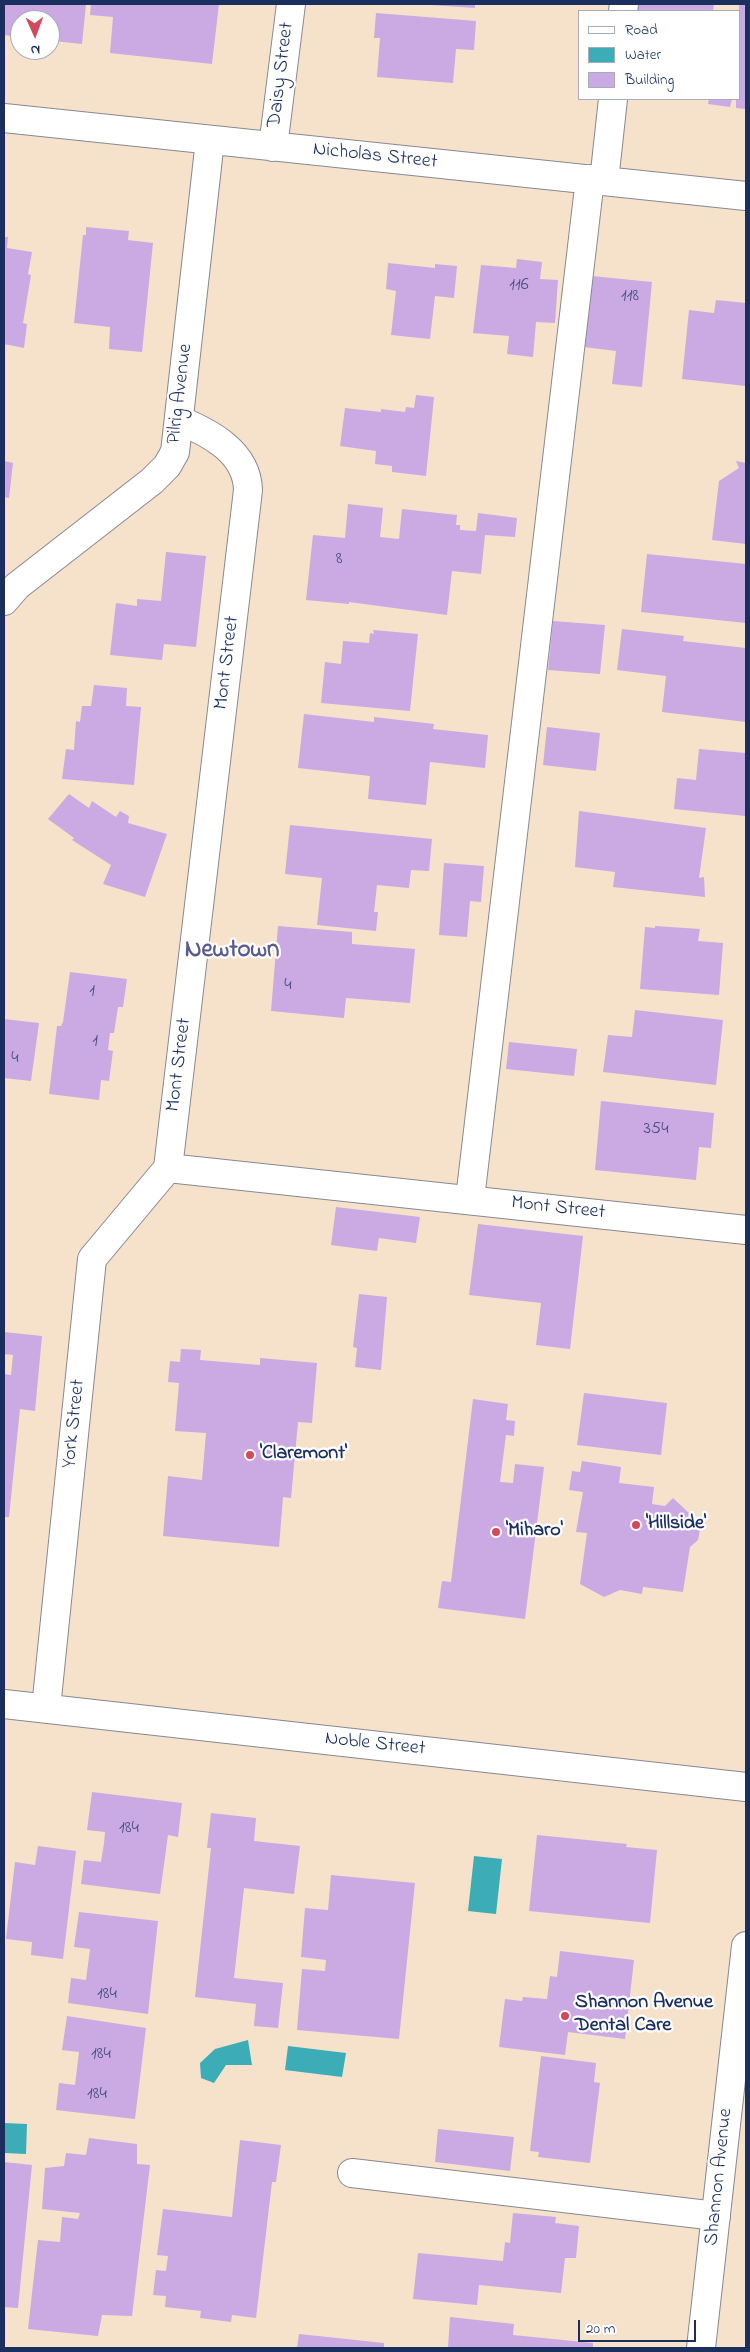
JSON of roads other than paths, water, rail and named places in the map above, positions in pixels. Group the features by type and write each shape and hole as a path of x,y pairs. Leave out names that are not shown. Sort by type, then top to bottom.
{"street":[{"name":"Daisy Street","path":"274,147 290,4"},
{"path":"470,1199 597,180 613,100"},
{"name":"Nicholas Street","path":"4,118 746,196"},
{"name":"Pilrig Avenue","path":"4,601 17,586 161,472 175,452 210,140"},
{"name":"Mont Street","path":"179,420 211,434 229,449 245,470 248,490 168,1168 746,1230"},
{"name":"York Street","path":"46,1708 92,1259 168,1168"},
{"name":"Noble Street","path":"4,1704 746,1787"},
{"name":"Shannon Avenue","path":"701,2348 746,1946"},
{"path":"352,2173 716,2216"}],"water":[{"path":"474,1856 502,1859 496,1914 468,1911"},
{"path":"248,2040 252,2065 226,2065 214,2083 201,2078 200,2063 215,2049"},
{"path":"288,2046 346,2053 342,2077 285,2070"},
{"path":"4,2123 27,2124 26,2154 4,2153"}],"place":[{"name":"'Claremont'","path":"250,1455"},
{"name":"'Hillside'","path":"636,1525"},
{"name":"'Miharo'","path":"496,1532"},
{"name":"Shannon Avenue Dental Care","path":"565,2016"}],"district":[{"name":"Newtown","path":"232,952"}]}
